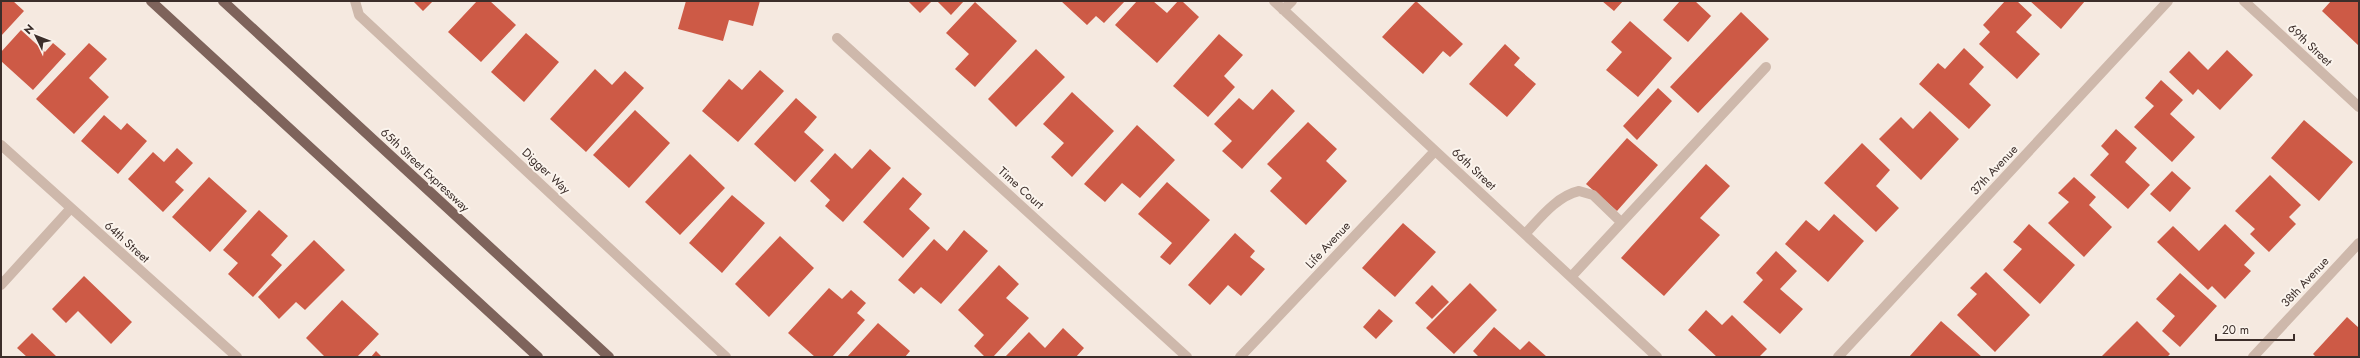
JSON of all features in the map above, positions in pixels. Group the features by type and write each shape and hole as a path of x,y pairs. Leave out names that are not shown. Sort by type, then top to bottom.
{"main road":[{"path":"152,1 538,357"},
{"name":"65th Street Expressway","path":"223,1 609,357"}],"street":[{"name":"Digger Way","path":"355,1 359,15 726,357"},
{"name":"66th Street","path":"1274,1 1657,357"},
{"path":"1283,10 1292,1"},
{"name":"37th Avenue","path":"1838,357 2168,1"},
{"name":"69th Street","path":"2244,1 2359,107"},
{"name":"Time Court","path":"837,38 1187,357"},
{"path":"1571,277 1766,66"},
{"name":"64th Street","path":"1,145 236,357"},
{"name":"Life Avenue","path":"1240,357 1435,151"},
{"path":"1525,234 1544,212 1565,197 1579,191 1593,195 1621,222"},
{"path":"1,285 70,208"},
{"name":"38th Avenue","path":"2253,357 2359,243"}],"building":[{"path":"1,1 13,1 24,11 1,36"},
{"path":"413,1 433,1 423,11"},
{"path":"477,1 490,1 516,25 481,62 448,32"},
{"path":"686,1 760,1 753,26 729,20 723,41 678,29"},
{"path":"908,1 932,1 920,13"},
{"path":"937,1 964,1 951,15"},
{"path":"1061,1 1125,1 1104,23 1096,16 1087,25"},
{"path":"1137,1 1153,1 1167,13 1178,1 1182,1 1199,17 1157,63 1115,25"},
{"path":"1416,1 1463,44 1450,57 1443,51 1423,74 1382,37"},
{"path":"1602,1 1623,1 1614,11"},
{"path":"1680,1 1695,1 1711,16 1688,42 1663,20"},
{"path":"2005,1 2017,1 2032,15 2016,32 2040,54 2017,79 1979,44 1990,32 1983,25"},
{"path":"2030,1 2085,1 2061,29"},
{"path":"2331,1 2359,1 2359,46 2322,11"},
{"path":"975,2 1017,41 975,87 955,69 969,54 946,33"},
{"path":"1741,12 1769,39 1698,113 1670,87"},
{"path":"1630,21 1672,58 1638,97 1606,70 1622,52 1611,42"},
{"path":"21,30 45,52 53,43 66,54 33,90 1,61 1,52"},
{"path":"526,33 559,62 524,102 491,72"},
{"path":"1219,34 1243,55 1224,76 1235,87 1208,117 1173,86"},
{"path":"89,43 107,59 89,78 109,97 74,134 36,99"},
{"path":"1505,44 1520,58 1514,65 1536,84 1507,117 1469,84"},
{"path":"1964,48 1984,67 1969,84 1991,105 1969,129 1919,84 1938,63 1945,69"},
{"path":"1036,49 1065,77 1016,127 988,99"},
{"path":"2227,50 2253,75 2220,110 2198,89 2193,95 2169,72 2189,51 2208,70"},
{"path":"595,69 612,85 625,71 644,88 586,152 550,119"},
{"path":"760,70 784,91 738,142 702,111 729,79 742,90"},
{"path":"2161,80 2183,100 2170,114 2195,137 2172,162 2134,127 2154,106 2145,98"},
{"path":"1658,88 1672,101 1637,140 1623,126"},
{"path":"1272,89 1295,111 1242,169 1222,151 1232,141 1214,124 1239,98 1253,110"},
{"path":"1072,92 1114,131 1072,177 1051,157 1064,143 1043,124"},
{"path":"796,98 817,117 804,132 824,150 795,182 754,144"},
{"path":"635,110 670,143 629,188 593,155"},
{"path":"1930,111 1959,139 1921,180 1879,139 1901,117 1913,129"},
{"path":"104,115 121,130 127,123 147,141 118,174 81,141"},
{"path":"2304,120 2353,162 2319,201 2271,158"},
{"path":"1308,122 1337,149 1326,161 1347,181 1306,225 1270,191 1282,178 1267,164"},
{"path":"1137,125 1175,160 1140,198 1122,183 1105,202 1084,184"},
{"path":"2116,129 2137,148 2125,162 2150,185 2128,209 2090,175 2109,154 2101,146"},
{"path":"1627,138 1658,165 1617,211 1586,184"},
{"path":"1862,143 1890,170 1876,186 1899,208 1876,232 1824,183"},
{"path":"177,148 193,163 175,182 184,190 163,212 128,179 153,152 164,162"},
{"path":"870,149 891,168 843,222 825,206 830,200 810,181 835,153 852,169"},
{"path":"690,154 725,188 680,235 645,202"},
{"path":"1706,164 1730,186 1700,218 1720,235 1664,296 1621,258"},
{"path":"2172,171 2191,188 2170,212 2150,194"},
{"path":"2270,175 2301,205 2289,217 2296,224 2269,252 2250,234 2255,229 2235,211"},
{"path":"209,177 247,211 210,252 172,217"},
{"path":"903,177 922,194 909,209 930,228 903,258 863,222"},
{"path":"2074,177 2096,197 2089,205 2112,227 2084,257 2048,223 2069,202 2058,193"},
{"path":"1167,182 1210,220 1170,265 1160,257 1172,243 1138,214"},
{"path":"732,195 765,223 722,273 689,243"},
{"path":"259,210 288,236 271,255 282,265 253,297 228,274 238,263 223,250"},
{"path":"1834,214 1864,241 1828,282 1785,244 1806,220 1819,231"},
{"path":"1403,223 1436,252 1395,297 1362,268"},
{"path":"2029,224 2075,265 2040,304 2003,270 2022,249 2013,242"},
{"path":"2225,224 2255,253 2244,265 2251,271 2225,299 2212,286 2208,290 2157,242 2173,226 2199,251"},
{"path":"964,230 988,251 941,304 921,287 914,294 898,280 934,239 947,251"},
{"path":"1235,233 1255,251 1250,257 1265,269 1241,296 1228,285 1210,305 1188,285"},
{"path":"780,236 814,268 769,317 735,284"},
{"path":"314,240 345,270 305,310 296,302 279,319 258,297"},
{"path":"1776,251 1797,271 1780,289 1803,309 1780,334 1743,302 1763,280 1756,273"},
{"path":"999,265 1019,284 1006,298 1029,318 993,357 985,357 974,346 984,335 958,310"},
{"path":"1986,272 2030,315 1995,352 1957,315 1977,294 1970,288"},
{"path":"2180,273 2217,306 2180,347 2162,331 2175,316 2156,299"},
{"path":"84,276 132,322 111,344 78,311 66,323 52,309"},
{"path":"1470,283 1497,310 1454,354 1426,328"},
{"path":"1432,285 1449,302 1432,319 1415,303"},
{"path":"829,288 842,299 851,290 866,303 857,313 865,320 832,357 815,357 788,333"},
{"path":"342,300 379,334 357,357 325,357 306,338"},
{"path":"1379,309 1393,321 1376,339 1363,327"},
{"path":"1706,310 1722,325 1732,315 1767,349 1759,357 1717,357 1688,330"},
{"path":"2347,317 2359,328 2359,357 2316,357 2313,354"},
{"path":"1941,321 1982,357 1909,357"},
{"path":"2137,321 2170,354 2167,357 2101,357"},
{"path":"878,323 910,351 905,357 847,357"},
{"path":"1494,327 1520,350 1529,341 1547,357 1479,357 1473,351"},
{"path":"1063,328 1084,348 1076,357 1005,357 1029,332 1045,348"},
{"path":"32,333 57,357 27,357 17,348"},
{"path":"376,351 382,357 371,357"}]}
